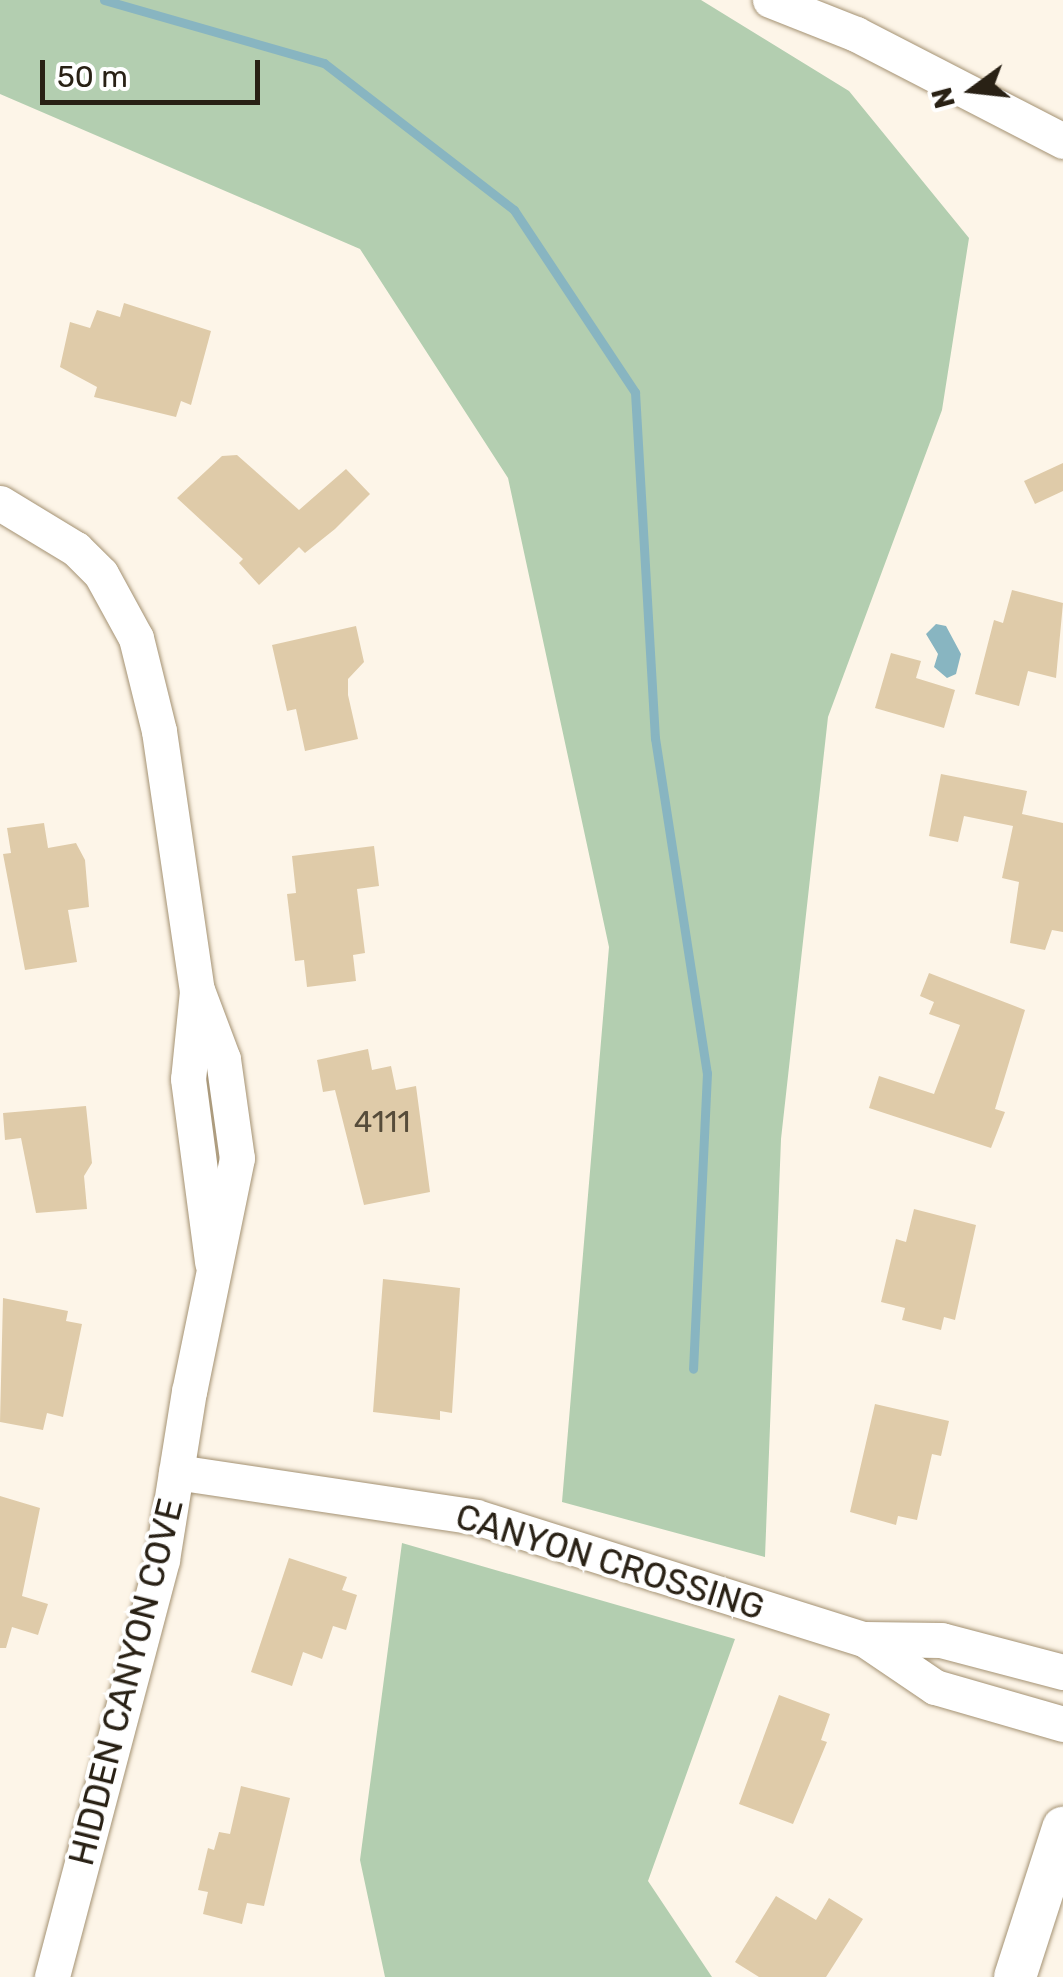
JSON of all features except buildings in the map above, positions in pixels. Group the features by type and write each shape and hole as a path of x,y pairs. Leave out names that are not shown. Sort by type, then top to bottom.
{"street":[{"path":"770,0 856,34 1063,142"},
{"name":"HIDDEN CANYON COVE","path":"0,504 32,516 76,549 100,574 136,638 159,731 197,990 188,1079 213,1268 162,1560 52,1977"},
{"name":"CANYON CROSSING","path":"176,1472 476,1517 864,1638 942,1640 1063,1672"},
{"name":"CANYON CROSSING","path":"864,1638 935,1687 1063,1724"},
{"path":"1015,1977 1063,1828"}],"green space":[{"path":"0,0 701,0 849,91 969,238 942,410 828,717 781,1139 765,1557 562,1502 609,947 508,478 360,249 0,94"},
{"path":"402,1543 735,1639 648,1881 712,1977 385,1977 360,1860"}],"water":[{"path":"936,624 946,626 961,654 956,674 947,678 934,667 938,654 926,634"}],"waterway":[{"path":"104,0 324,63 514,210 635,392 655,738 707,1073 693,1369"}]}
